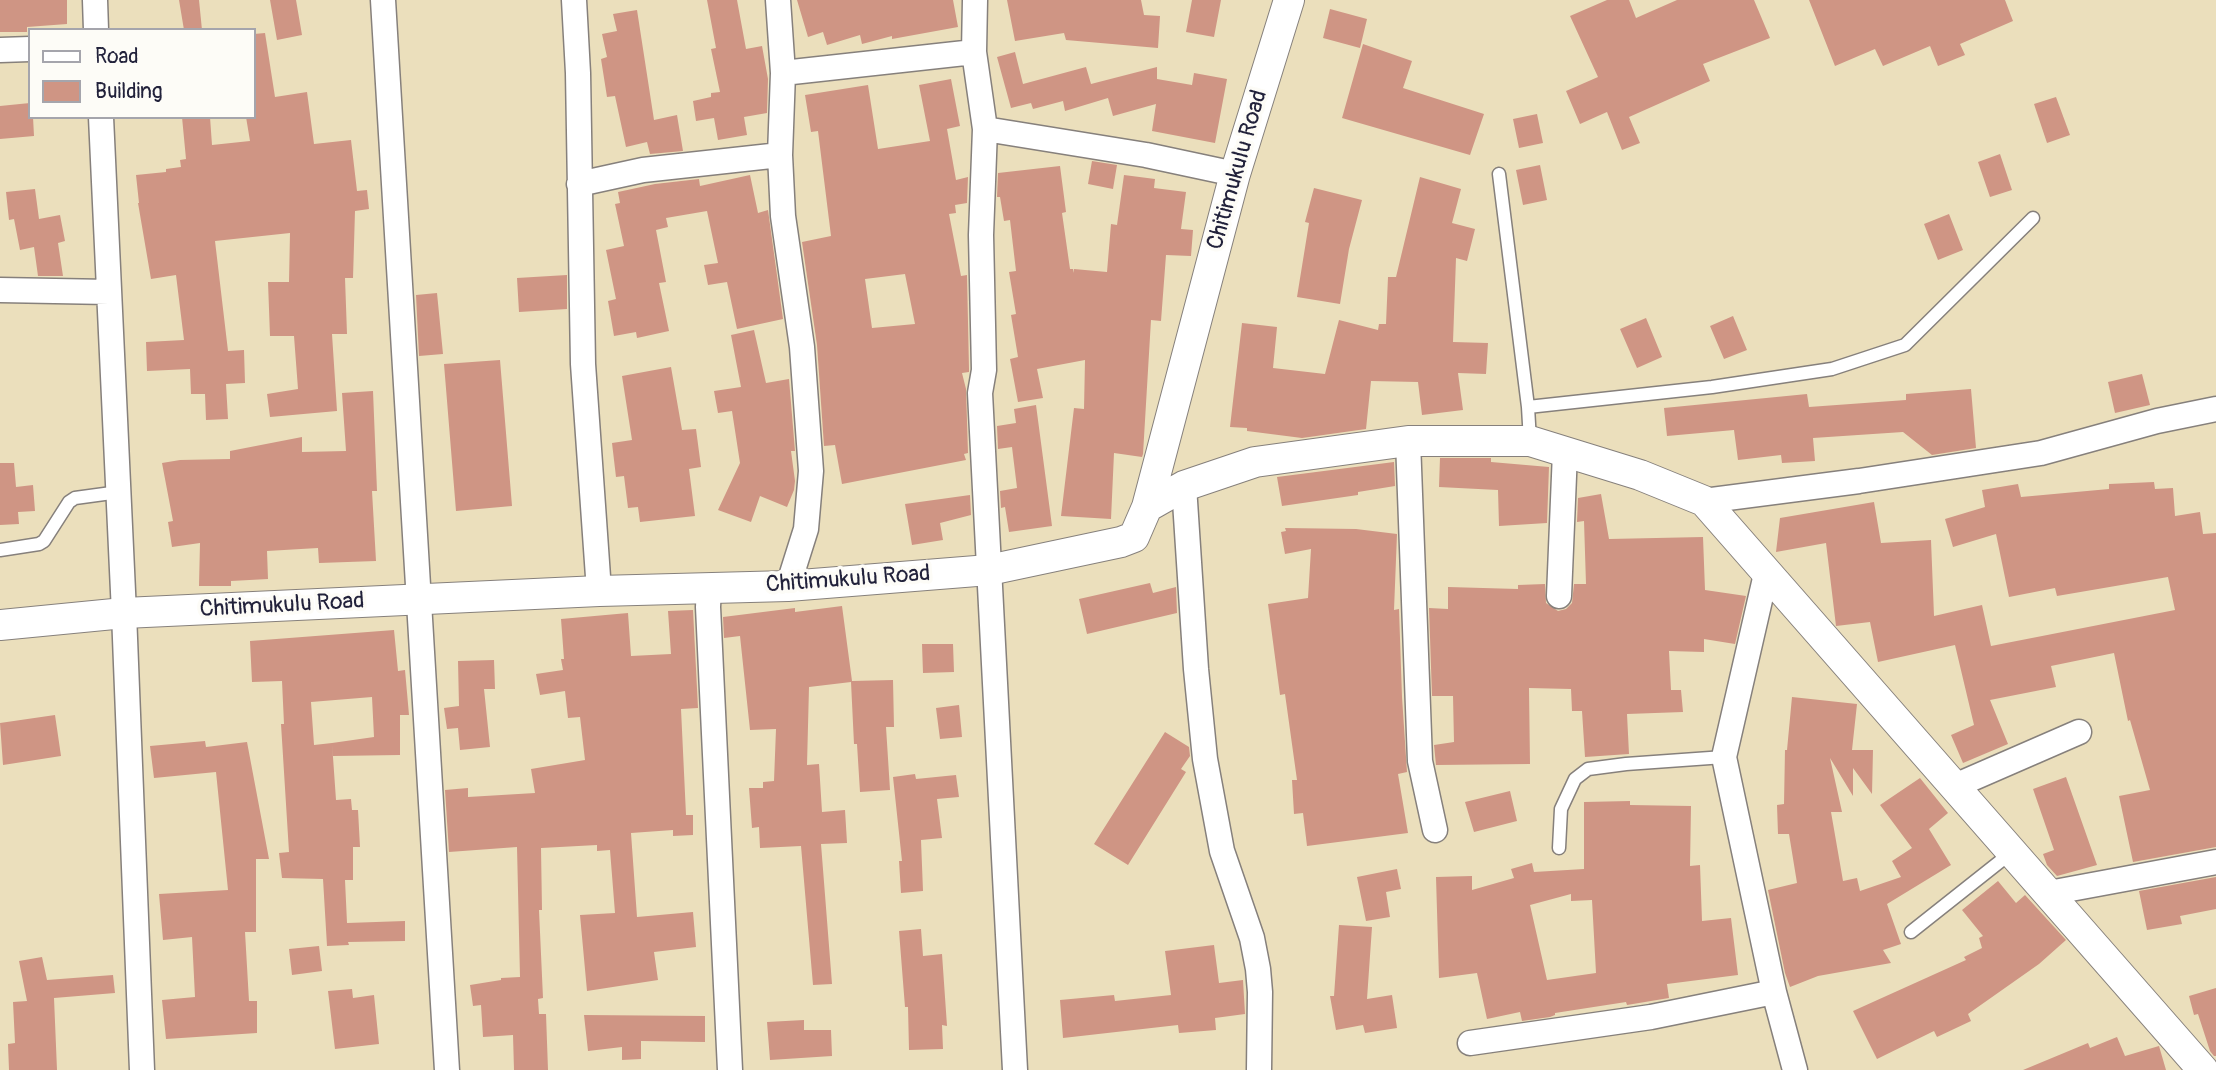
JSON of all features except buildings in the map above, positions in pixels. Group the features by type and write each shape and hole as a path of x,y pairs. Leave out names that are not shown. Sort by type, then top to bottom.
{"street":[{"path":"95,0 96,28"},
{"path":"383,0 447,1070"},
{"path":"574,0 578,73 583,364 599,591"},
{"path":"778,0 783,73 780,155 783,216 802,347 811,471 806,529 788,586"},
{"path":"975,0 974,52 985,129 981,235 985,370 980,393 1015,1070"},
{"name":"Chitimukulu Road","path":"0,625 124,613 599,591 788,586 989,570 1134,537 1147,507 1235,174 1289,0"},
{"path":"0,50 28,49"},
{"path":"783,73 974,52"},
{"path":"100,119 119,492 142,1070"},
{"path":"985,129 1146,155 1235,174"},
{"path":"579,184 643,170 780,155"},
{"path":"0,290 109,292"},
{"path":"1704,501 2041,453 2157,421 2216,409"},
{"path":"1147,507 1184,485 1255,462 1408,441 1530,441 1640,475 1704,501 2203,1070"},
{"path":"1408,441 1420,761 1434,830"},
{"path":"1559,596 1565,452"},
{"path":"1184,485 1205,759 1222,851 1252,938 1258,969 1259,1070"},
{"path":"1766,574 1724,757 1774,992 1795,1070"},
{"path":"709,587 730,1070"},
{"path":"1955,786 2079,732"},
{"path":"2049,893 2216,862"},
{"path":"1470,1043 1651,1017 1774,992"}],"lane":[{"path":"1499,174 1530,441"},
{"path":"1528,407 1712,387 1832,369 1905,345 2033,218"},
{"path":"0,550 44,541 69,502 75,498 119,492"},
{"path":"1559,848 1561,809 1575,779 1588,769 1724,757"},
{"path":"1911,932 2012,851"}]}
